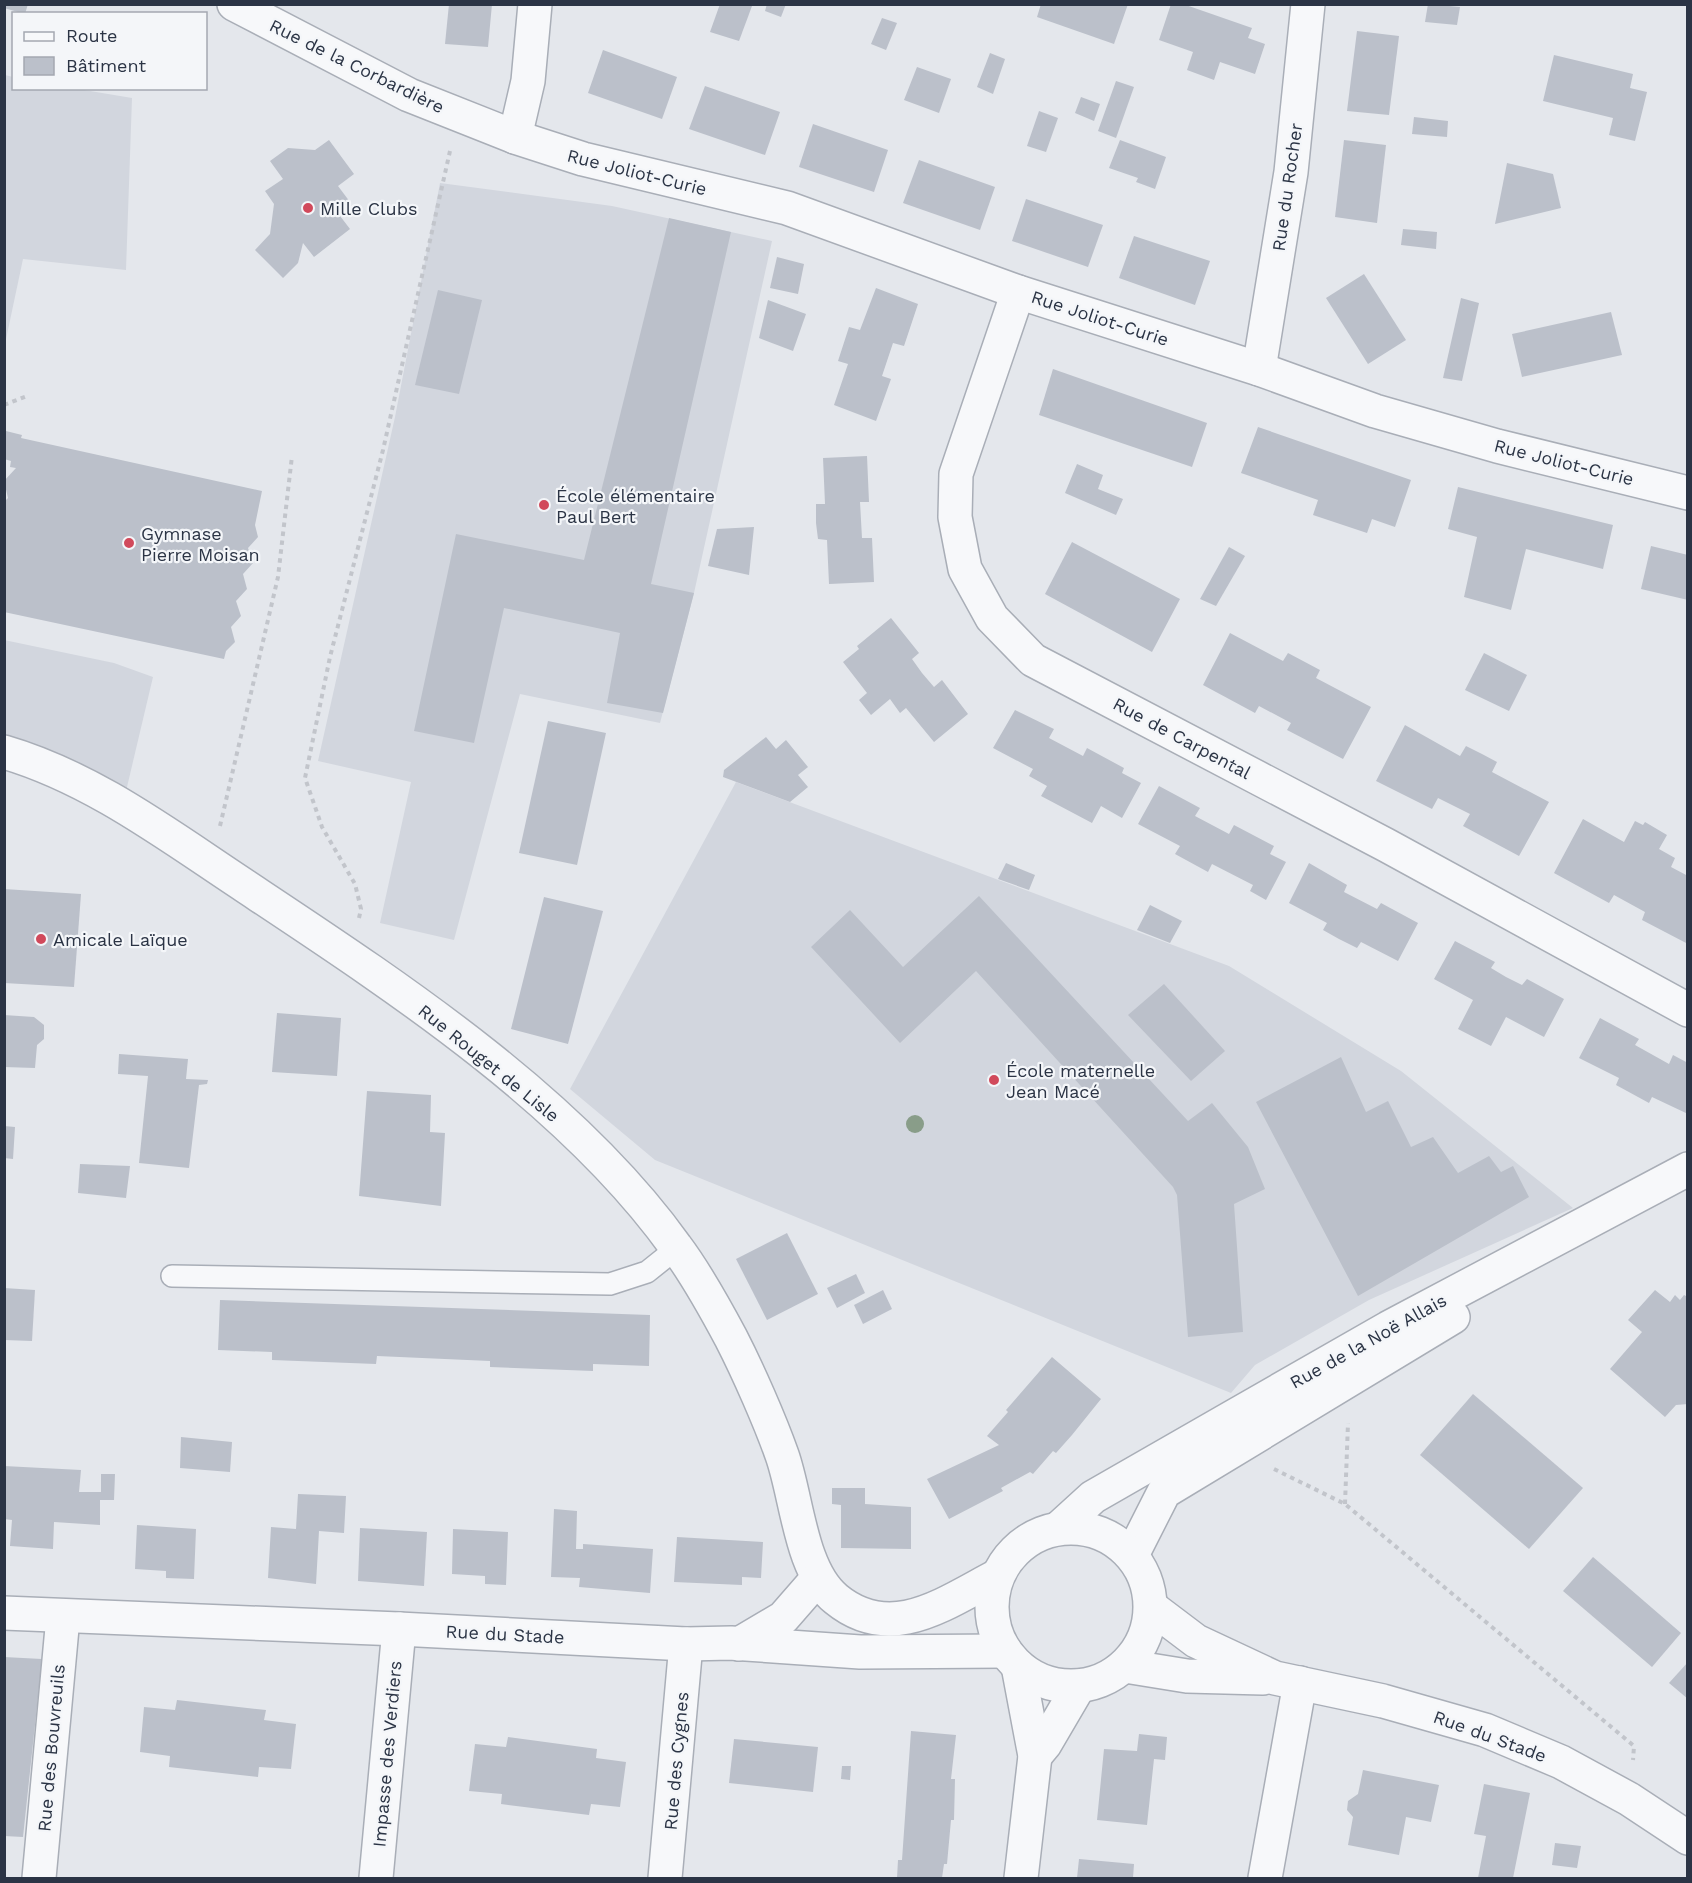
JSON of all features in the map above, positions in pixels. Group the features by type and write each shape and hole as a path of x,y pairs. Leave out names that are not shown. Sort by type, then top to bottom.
{"street":[{"name":"Rue de la Corbardière","path":"234,4 409,95 515,137"},
{"path":"515,137 528,81 535,4"},
{"name":"Rue du Rocher","path":"1259,369 1291,172 1308,4"},
{"name":"Rue Joliot-Curie","path":"515,137 583,159 787,208 1018,292 1259,369 1375,411 1497,446 1688,493"},
{"name":"Rue de Carpental","path":"1018,292 956,474 955,517 965,568 992,618 1032,660 1386,845 1687,1009"},
{"name":"Rue Rouget de Lisle","path":"4,752 91,788 212,864 352,957 528,1090 608,1166 677,1248 732,1341 782,1455 817,1579 836,1599 869,1618 897,1621 929,1611 998,1576"},
{"name":"Rue de la Noë Allais","path":"1059,1528 1093,1497 1239,1413 1388,1328 1688,1169"},
{"name":"Rue de la Noë Allais","path":"1132,1556 1164,1492 1688,1175"},
{"path":"1011,1658 1036,1678 1057,1685 1078,1686 1103,1680 1125,1666 1139,1649 1147,1629 1151,1607 1142,1571 1132,1556 1111,1538 1086,1529 1059,1528 1033,1537 1026,1542 1012,1554 998,1576 992,1602 994,1628 1011,1658 1035,1756 1021,1878"},
{"path":"739,1644 783,1618 817,1579"},
{"name":"Rue du Stade","path":"1151,1607 1196,1641 1288,1681"},
{"name":"Rue du Stade","path":"4,1613 399,1629 686,1644 739,1644 1011,1658"},
{"name":"Rue des Bouvreuils","path":"39,1878 63,1617"},
{"name":"Impasse des Verdiers","path":"375,1878 399,1629"},
{"name":"Rue des Cygnes","path":"665,1878 686,1644"},
{"name":"Rue du Stade","path":"1125,1666 1187,1676 1288,1681 1383,1701 1485,1730 1562,1762 1629,1799 1688,1838"},
{"path":"1265,1878 1288,1681"},
{"path":"1035,1756 1045,1744 1078,1686"}],"lane":[{"path":"172,1276 610,1284 647,1272 677,1248"}],"path":[{"path":"352,957 361,909 355,884 322,827 305,778 330,657 383,450 460,115"},
{"path":"4,405 27,396"},
{"path":"212,864 278,577 292,456"},
{"path":"1345,1504 1349,1380"},
{"path":"1234,1449 1345,1504 1634,1746 1629,1799"}],"shaded area":[{"path":"5,75 12,77 12,90 84,90 132,98 126,270 23,259 5,344"},
{"name":"École élémentaire Paul Bert","path":"440,183 612,206 772,241 694,593 660,723 520,694 454,940 380,923 411,782 318,761 395,417"},
{"path":"4,640 114,663 153,677 127,787 128,810 5,752"},
{"name":"École maternelle Jean Macé","path":"736,782 1229,966 1401,1071 1573,1208 1369,1300 1255,1365 1231,1393 655,1160 570,1089"}],"building":[{"path":"4,4 28,4 26,12 4,8"},
{"path":"449,4 492,4 488,47 445,44"},
{"path":"720,4 752,6 739,41 710,32"},
{"path":"767,4 786,4 781,17 765,11"},
{"path":"1041,4 1128,4 1114,44 1037,17"},
{"path":"1171,4 1183,4 1252,28 1248,38 1265,44 1255,74 1220,62 1214,80 1187,70 1193,52 1159,40"},
{"path":"1428,4 1460,7 1457,25 1425,22"},
{"path":"882,18 897,23 886,50 871,44"},
{"path":"1357,31 1399,36 1389,115 1347,111"},
{"path":"603,50 677,77 662,119 588,93"},
{"path":"990,53 1005,59 993,94 977,87"},
{"path":"1554,55 1633,74 1630,88 1647,92 1635,141 1609,135 1613,118 1543,101"},
{"path":"917,67 951,79 939,113 904,100"},
{"path":"1116,81 1134,87 1116,138 1098,131"},
{"path":"705,86 780,112 765,155 689,129"},
{"path":"1081,97 1100,104 1094,121 1075,113"},
{"path":"1039,111 1058,118 1046,152 1027,146"},
{"path":"1414,117 1448,121 1447,137 1412,134"},
{"path":"813,124 888,150 874,192 799,167"},
{"name":"Mille Clubs","path":"329,140 354,174 338,186 350,202 337,212 350,229 314,257 303,243 298,263 283,278 255,250 270,234 274,204 265,191 283,179 270,161 288,148 315,150"},
{"path":"1120,140 1166,157 1155,189 1136,182 1138,178 1109,168"},
{"path":"1344,140 1386,145 1377,223 1335,217"},
{"path":"919,160 995,187 980,230 903,203"},
{"path":"1507,163 1553,174 1561,208 1495,224"},
{"path":"1026,199 1103,225 1088,267 1012,241"},
{"path":"669,218 731,232 651,584 694,593 663,713 607,703 620,633 504,608 474,743 414,731 456,534 584,560"},
{"path":"1403,229 1437,232 1436,249 1401,245"},
{"path":"1134,236 1210,261 1195,305 1119,278"},
{"path":"777,257 804,264 798,294 770,288"},
{"path":"1364,274 1406,340 1368,364 1326,298"},
{"path":"876,288 918,304 904,346 893,343 882,376 891,379 876,421 834,405 848,364 838,361 849,327 860,330"},
{"path":"438,290 482,300 459,394 415,385"},
{"path":"1461,298 1479,303 1462,381 1443,378"},
{"path":"768,300 806,314 793,351 759,338"},
{"path":"1611,312 1622,355 1522,377 1512,334"},
{"path":"1053,369 1207,423 1192,467 1039,415"},
{"path":"1258,427 1411,480 1395,527 1372,519 1367,533 1313,515 1318,500 1241,473"},
{"name":"Gymnase Pierre Moisan","path":"6,431 22,435 21,438 262,491 255,525 258,537 248,548 253,563 243,574 247,589 236,601 241,616 231,627 235,642 226,651 224,659 4,612 4,502 8,498 4,481 16,468 10,467 11,461 4,459"},
{"path":"867,456 869,502 860,502 862,538 872,538 874,582 829,584 827,540 818,539 816,523 816,504 825,504 823,458"},
{"path":"1077,464 1103,475 1098,489 1123,499 1116,515 1065,493"},
{"path":"1458,487 1613,525 1603,569 1526,549 1511,610 1464,597 1477,537 1448,529"},
{"path":"754,527 749,575 708,566 717,529"},
{"path":"1072,542 1180,599 1152,652 1045,594"},
{"path":"1651,546 1688,555 1688,600 1641,589"},
{"path":"1229,547 1245,556 1216,606 1200,599"},
{"path":"891,618 919,653 912,659 922,673 934,687 942,680 968,714 934,742 906,708 900,713 890,699 871,715 859,700 867,693 843,662 859,649 857,646"},
{"path":"1230,633 1283,661 1288,653 1320,670 1316,678 1371,707 1343,759 1287,730 1291,723 1259,706 1255,713 1203,685"},
{"path":"1484,653 1527,675 1509,711 1465,690"},
{"path":"1015,710 1054,729 1049,738 1083,756 1087,748 1124,768 1122,773 1141,783 1122,818 1101,806 1092,823 1041,796 1047,786 1029,776 1033,769 993,748"},
{"path":"548,721 606,733 577,865 519,853"},
{"path":"1405,725 1460,756 1466,746 1497,762 1492,772 1549,802 1519,856 1463,826 1470,814 1438,798 1432,809 1376,781"},
{"path":"766,737 776,749 786,740 808,767 798,775 808,787 790,802 723,777 724,770"},
{"path":"1159,786 1200,808 1195,816 1229,834 1234,825 1274,846 1270,854 1286,862 1266,900 1250,891 1253,885 1212,864 1208,872 1175,854 1180,846 1138,824"},
{"path":"1583,819 1624,842 1635,821 1643,825 1645,822 1667,835 1659,849 1675,858 1671,867 1688,876 1688,944 1642,920 1645,912 1614,895 1609,903 1554,873"},
{"path":"1006,863 1035,875 1029,890 998,879"},
{"path":"1309,863 1347,885 1344,892 1377,909 1381,903 1418,923 1398,961 1361,942 1357,948 1339,939 1323,930 1327,923 1289,903"},
{"name":"Amicale Laïque","path":"4,889 81,894 74,987 4,983"},
{"path":"979,896 1188,1121 1212,1103 1248,1147 1265,1189 1234,1204 1243,1332 1188,1337 1177,1195 1173,1187 976,971 900,1043 811,947 850,910 903,967"},
{"path":"544,897 603,911 568,1044 511,1029"},
{"path":"1150,905 1182,921 1170,943 1137,930"},
{"path":"1455,941 1495,962 1491,968 1506,977 1522,985 1527,979 1564,999 1544,1037 1506,1017 1491,1046 1458,1029 1473,1000 1434,979"},
{"path":"1164,984 1225,1051 1191,1081 1128,1015"},
{"path":"277,1013 341,1018 337,1076 272,1072"},
{"path":"4,1015 34,1017 44,1025 44,1039 37,1045 35,1068 4,1067"},
{"path":"1600,1018 1639,1039 1635,1045 1669,1064 1673,1055 1688,1063 1688,1114 1652,1097 1649,1103 1616,1085 1619,1078 1579,1058"},
{"path":"119,1054 188,1059 186,1079 208,1080 207,1084 199,1085 189,1168 139,1163 148,1076 118,1074"},
{"path":"1341,1057 1366,1112 1388,1101 1411,1147 1433,1137 1458,1173 1489,1156 1501,1172 1513,1166 1529,1197 1358,1296 1256,1102"},
{"path":"367,1091 431,1095 430,1132 445,1133 441,1206 359,1196"},
{"path":"4,1126 15,1127 13,1159 4,1158"},
{"path":"80,1164 130,1166 126,1198 78,1193"},
{"path":"787,1233 818,1294 767,1320 736,1259"},
{"path":"856,1274 865,1293 837,1308 827,1288"},
{"path":"4,1288 35,1290 32,1341 4,1340"},
{"path":"883,1290 892,1309 863,1324 854,1305"},
{"path":"1655,1290 1670,1302 1675,1295 1680,1300 1684,1295 1688,1297 1688,1404 1676,1405 1665,1417 1610,1369 1642,1332 1628,1320"},
{"path":"220,1300 650,1315 649,1366 593,1364 593,1371 490,1367 490,1361 377,1356 376,1364 272,1360 272,1352 218,1350"},
{"path":"1052,1357 1101,1399 1056,1453 1053,1451 1033,1474 1030,1472 1001,1488 1003,1491 949,1519 927,1479 999,1445 987,1436 1008,1412 1006,1410"},
{"path":"1473,1394 1583,1488 1529,1549 1420,1455"},
{"path":"181,1437 232,1442 230,1472 180,1468"},
{"path":"4,1466 81,1470 79,1492 101,1492 101,1474 115,1474 114,1500 100,1500 100,1525 54,1522 53,1549 10,1546 12,1520 4,1519"},
{"path":"832,1488 865,1488 865,1504 911,1507 911,1549 841,1548 841,1505 832,1504"},
{"path":"298,1494 346,1496 344,1533 319,1531 316,1584 268,1578 271,1527 296,1529"},
{"path":"554,1509 577,1511 576,1549 583,1549 583,1544 653,1549 650,1593 579,1587 580,1578 551,1577"},
{"path":"137,1525 196,1529 194,1579 166,1578 166,1571 135,1569"},
{"path":"360,1528 427,1532 424,1586 358,1581"},
{"path":"453,1529 508,1532 506,1585 485,1584 485,1576 452,1574"},
{"path":"677,1537 763,1542 761,1578 742,1577 742,1585 674,1582"},
{"path":"1593,1557 1681,1633 1652,1667 1563,1591"},
{"path":"4,1657 42,1659 23,1837 4,1836"},
{"path":"1688,1662 1688,1699 1669,1683"},
{"path":"177,1700 266,1710 264,1720 296,1724 291,1769 259,1767 258,1777 213,1772 169,1767 170,1756 140,1752 144,1707 175,1710"},
{"path":"911,1731 956,1735 951,1779 955,1779 954,1820 951,1820 947,1864 944,1864 942,1878 897,1878 898,1860 902,1860"},
{"path":"1139,1734 1167,1737 1165,1760 1154,1759 1147,1825 1097,1820 1104,1749 1137,1751"},
{"path":"508,1737 597,1749 596,1758 626,1762 620,1807 591,1804 589,1815 501,1804 502,1794 469,1791 475,1744 506,1747"},
{"path":"734,1739 818,1747 813,1792 729,1783"},
{"path":"842,1766 851,1766 850,1780 841,1779"},
{"path":"1363,1770 1439,1785 1431,1822 1406,1817 1399,1855 1348,1845 1353,1817 1347,1810 1348,1801 1358,1794"},
{"path":"1484,1784 1530,1793 1513,1878 1478,1878 1486,1836 1474,1834"},
{"path":"1555,1843 1581,1846 1577,1868 1552,1865"},
{"path":"1079,1859 1134,1864 1133,1878 1077,1878"}],"place":[{"name":"Mille Clubs","path":"308,208"},
{"name":"École élémentaire Paul Bert","path":"544,505"},
{"name":"Gymnase Pierre Moisan","path":"129,543"},
{"name":"Amicale Laïque","path":"41,939"},
{"name":"École maternelle Jean Macé","path":"994,1080"}]}
